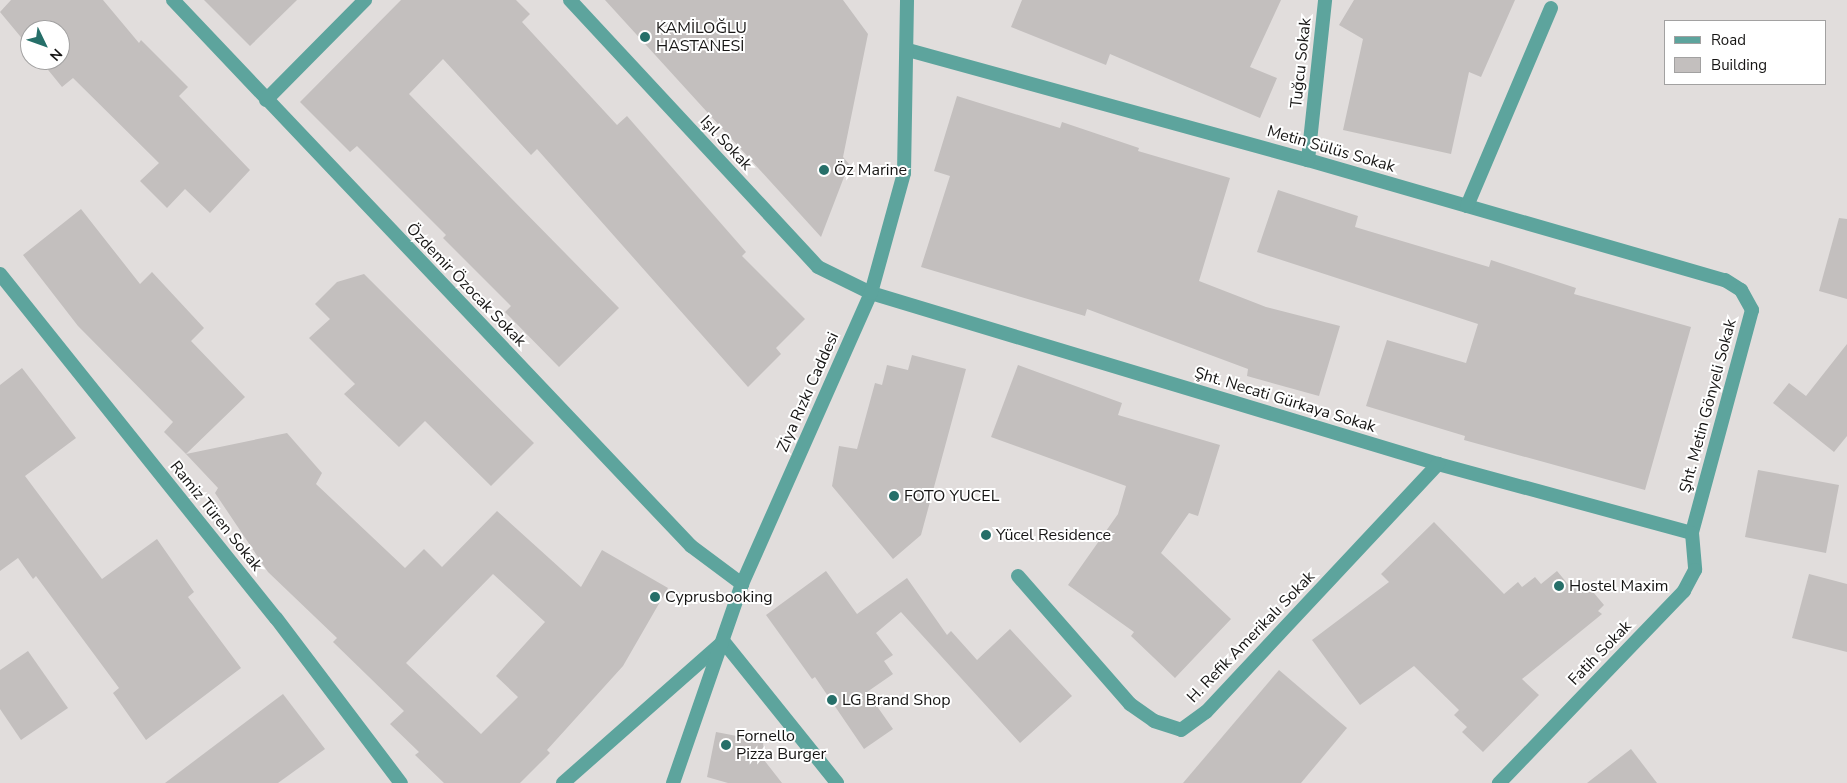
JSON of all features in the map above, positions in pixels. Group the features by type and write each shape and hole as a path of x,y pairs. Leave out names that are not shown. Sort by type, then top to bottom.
{"street":[{"name":"Özdemir Özocak Sokak","path":"173,0 691,546 742,584"},
{"path":"266,100 365,0"},
{"name":"Işıl Sokak","path":"570,0 818,266 871,293"},
{"name":"Ziya Rızkı Caddesi","path":"673,783 742,584 871,293 904,173 908,50 907,0"},
{"name":"Tuğcu Sokak","path":"1308,160 1325,0"},
{"path":"1467,206 1551,8"},
{"name":"Metin Sülüs Sokak","path":"908,50 1308,160 1725,280 1742,290"},
{"name":"Ramiz Türen Sokak","path":"0,274 276,618 401,783"},
{"name":"Şht. Metin Gönyeli Sokak","path":"1692,533 1752,310 1742,290"},
{"name":"Şht. Necati Gürkaya Sokak","path":"871,293 1438,464 1692,533"},
{"name":"H. Refik Amerikalı Sokak","path":"1018,576 1130,704 1154,721 1181,730 1206,712 1438,464"},
{"name":"Fatih Sokak","path":"1498,783 1684,591 1695,570 1692,533"},
{"path":"563,783 723,641 837,783"}],"building":[{"path":"11,0 103,0 139,43 141,40 188,87 179,96 250,170 210,213 185,189 167,208 140,181 159,163 73,78 62,87 48,70 70,70 70,20 20,20 20,36 0,12"},
{"path":"204,0 297,0 250,46"},
{"path":"401,0 516,0 530,14 522,22 617,125 627,116 746,252 742,256 805,319 776,348 781,354 748,387 537,149 531,155 443,59 409,94 619,308 559,367 505,312 511,306 443,238 446,235 357,146 350,152 300,102"},
{"path":"605,0 843,0 868,34 843,157 849,164 821,237"},
{"path":"1022,0 1281,0 1250,67 1277,78 1260,118 1110,54 1106,65 1011,27"},
{"path":"1354,0 1515,0 1481,77 1469,72 1451,154 1343,130 1363,39 1339,25"},
{"path":"957,96 1060,128 1062,122 1139,148 1138,151 1230,178 1199,281 1266,307 1340,326 1319,396 1247,376 1248,369 1087,309 1085,316 921,267 950,176 934,171"},
{"path":"1278,190 1358,216 1355,227 1489,267 1491,260 1576,288 1574,294 1691,327 1645,490 1464,440 1465,436 1366,406 1387,340 1466,363 1478,324 1257,252"},
{"path":"81,209 140,284 152,272 204,328 191,341 245,397 186,454 164,432 173,422 78,326 23,255"},
{"path":"1839,218 1847,219 1847,299 1819,291"},
{"path":"364,274 534,443 491,486 425,421 399,447 344,394 355,384 309,338 330,319 315,304 337,282"},
{"path":"1847,344 1847,436 1834,452 1773,403 1789,383 1806,396"},
{"path":"912,355 966,369 921,535 893,559 832,486 839,446 857,449 875,383 882,385 887,365 908,370"},
{"path":"1018,365 1122,403 1118,415 1220,445 1198,516 1189,513 1161,553 1231,619 1175,678 1131,636 1134,632 1068,585 1118,514 1126,486 991,437"},
{"path":"22,368 76,438 25,476 102,579 157,539 194,592 188,597 241,668 146,740 113,693 119,688 36,576 33,579 18,558 0,571 0,385"},
{"path":"287,433 322,473 316,484 405,568 424,549 442,567 497,511 581,587 602,550 668,588 623,666 547,750 550,753 520,783 444,783 415,755 419,752 390,724 404,711 333,642 337,638 268,572 215,493 218,488 186,454","holes":["493,574 545,622 496,676 518,697 481,734 406,663"]},
{"path":"1758,470 1839,485 1826,553 1745,537"},
{"path":"1434,522 1504,594 1518,582 1522,587 1535,577 1541,584 1557,571 1572,589 1583,580 1604,605 1598,611 1602,614 1522,679 1539,695 1483,752 1462,732 1467,727 1454,715 1459,710 1414,666 1360,705 1312,640 1389,582 1381,574"},
{"path":"826,571 857,614 907,578 947,635 951,631 977,660 1010,629 1072,696 1020,743 901,612 876,633 893,655 884,661 893,674 867,692 893,729 864,749 815,677 812,679 766,615"},
{"path":"1809,574 1847,584 1847,652 1792,638"},
{"path":"28,651 68,708 21,740 0,709 0,670"},
{"path":"1279,670 1347,728 1301,783 1183,783"},
{"path":"283,694 325,749 278,783 165,783"},
{"path":"716,732 763,741 764,760 782,783 728,783 707,777"},
{"path":"1631,749 1657,783 1587,783"}],"place":[{"name":"KAMİLOĞLU HASTANESİ","path":"645,37"},
{"name":"Öz Marine","path":"824,170"},
{"name":"FOTO YUCEL","path":"894,496"},
{"name":"Yücel Residence","path":"986,535"},
{"name":"Hostel Maxim","path":"1559,586"},
{"name":"Cyprusbooking","path":"655,597"},
{"name":"LG Brand Shop","path":"832,700"},
{"name":"Fornello Pizza Burger","path":"726,745"}]}
